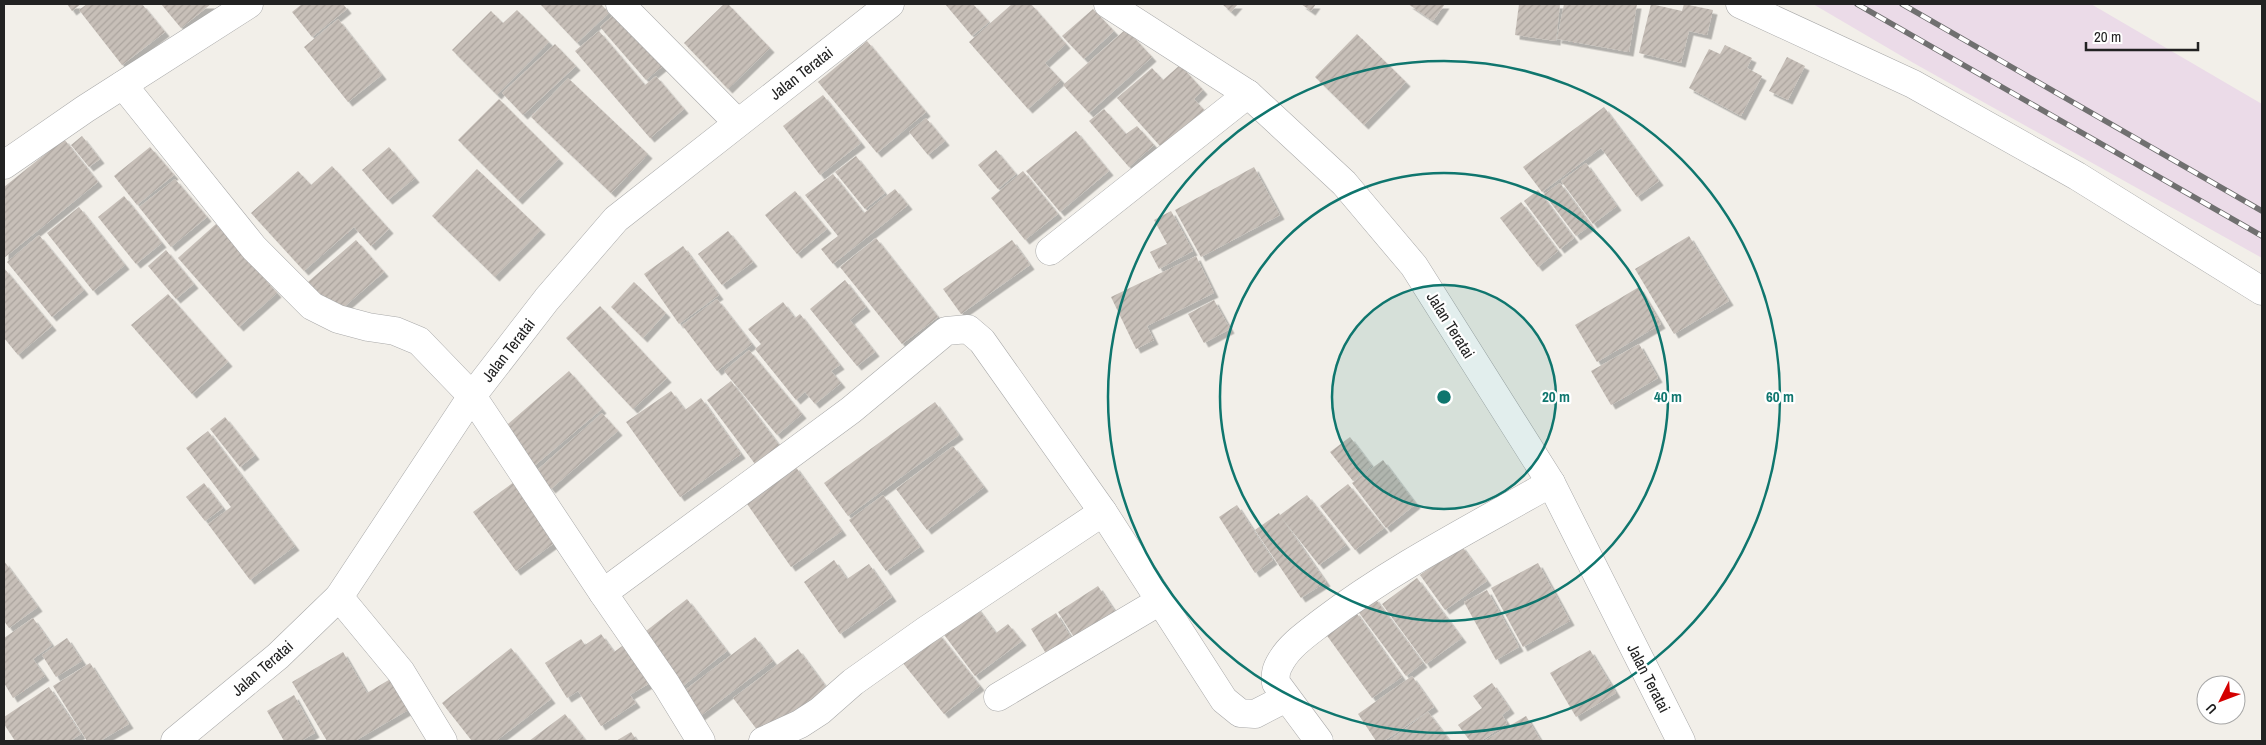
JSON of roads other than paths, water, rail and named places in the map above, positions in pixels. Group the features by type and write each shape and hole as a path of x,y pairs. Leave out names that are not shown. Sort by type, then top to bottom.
{"street":[{"path":"4,165 123,85 249,4"},
{"path":"620,4 737,122"},
{"name":"Jalan Teratai","path":"175,741 278,656 339,597 472,396 547,299 616,219 737,122 890,4"},
{"name":"Jalan Teratai","path":"1108,4 1248,94 1344,183 1414,266 1551,483 1681,741"},
{"path":"1740,4 1913,84 2077,176 2262,291"},
{"path":"123,85 254,248 312,306 338,319 368,327 394,330 419,341 472,396 666,684 702,741"},
{"path":"1050,251 1248,94"},
{"path":"603,593 851,410 946,331 968,329 982,341 1103,512 1224,700 1240,713 1255,714 1272,708 1286,698"},
{"path":"1319,741 1276,682 1275,673 1281,660 1300,640 1339,609 1397,571 1551,483"},
{"path":"763,741 800,724 853,682 925,631 1103,512"},
{"path":"339,597 401,672 443,741"},
{"path":"998,697 1160,601"}],"railway":[{"path":"1857,4 2262,236"},
{"path":"1902,4 2262,211"}]}
